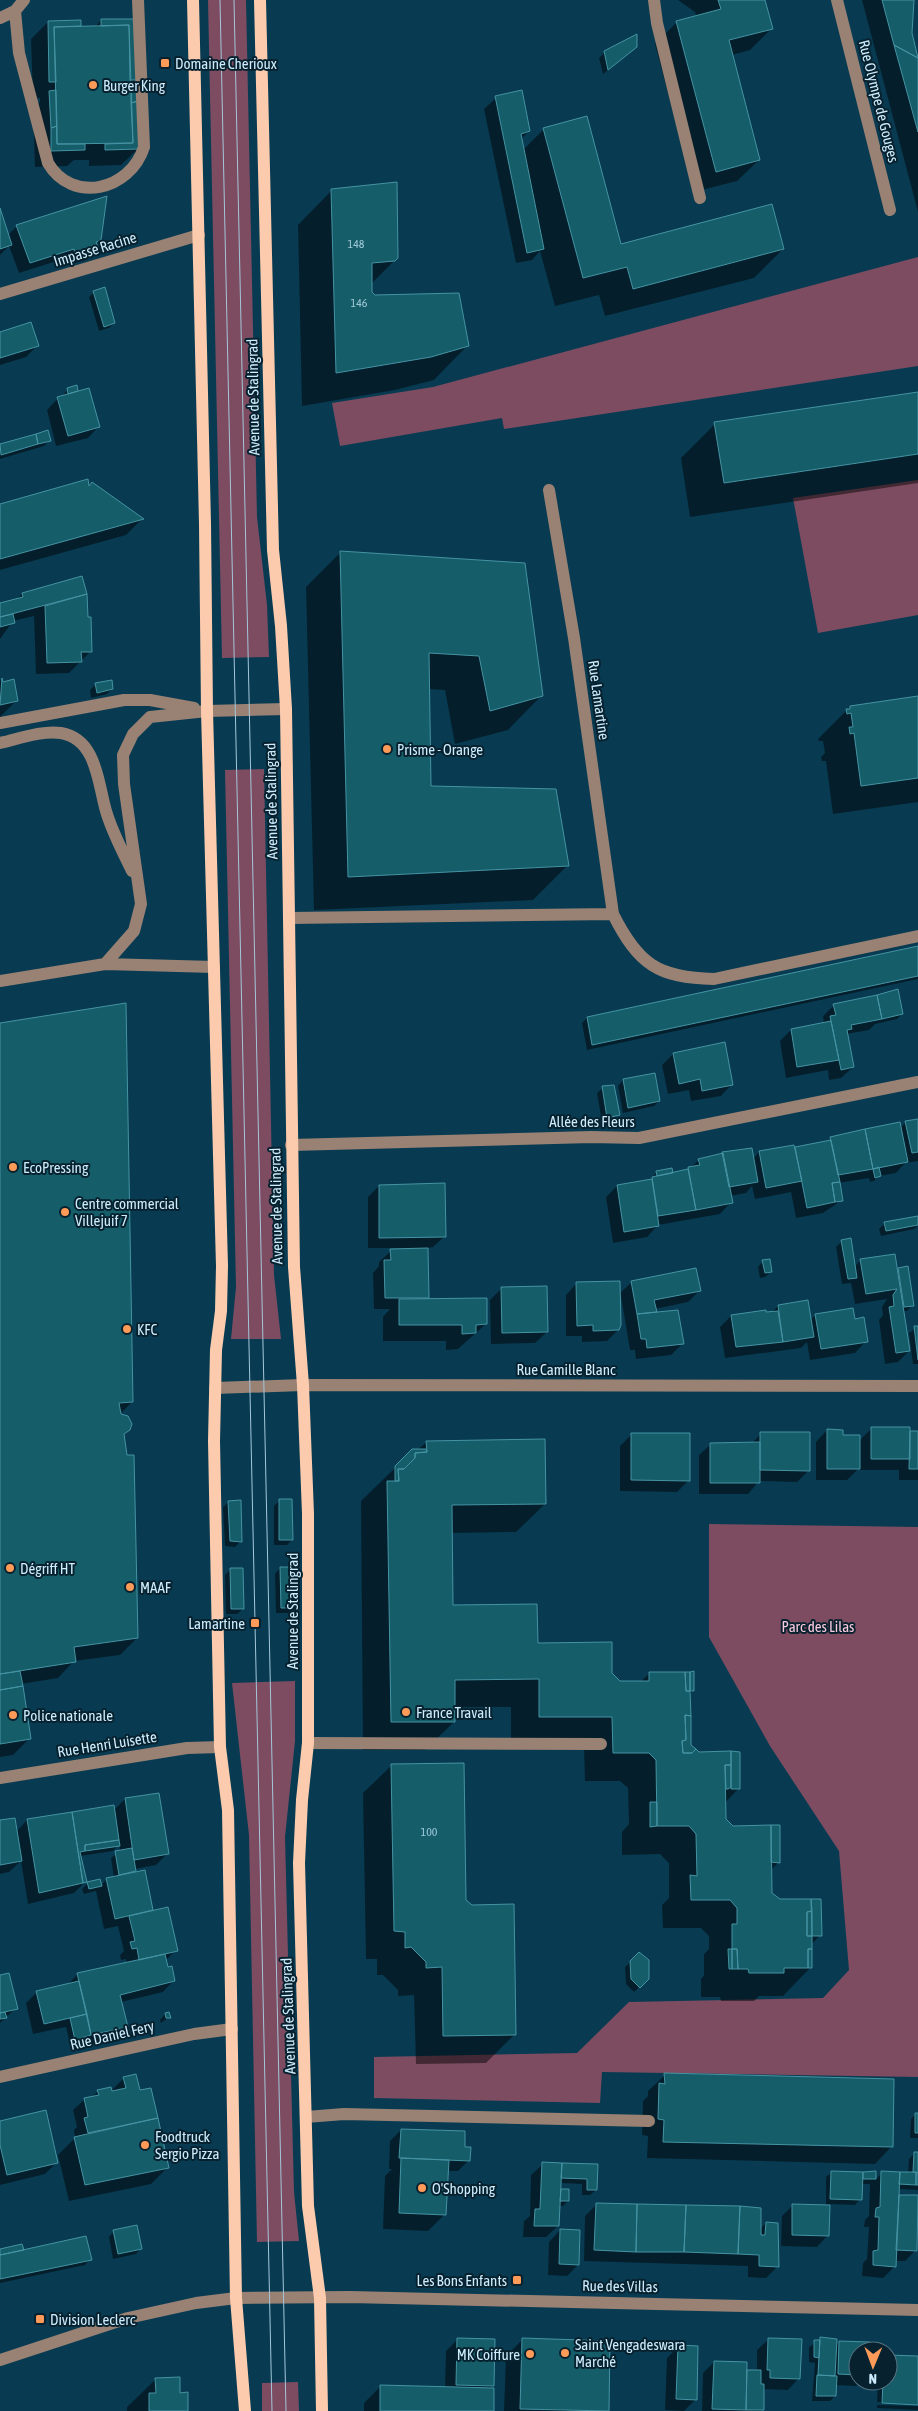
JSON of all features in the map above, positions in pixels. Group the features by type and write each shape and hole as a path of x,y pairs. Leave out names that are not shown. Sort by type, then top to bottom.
{"main road":[{"path":"193,0 206,524 206,710 222,1266 214,1441 220,1747 228,1810 236,2298 245,2411"},
{"name":"Avenue de Stalingrad","path":"260,0 273,550 282,626 286,709 294,1267 308,1514 308,1743 302,1800 299,1863 308,2206 320,2298 322,2411"}],"street":[{"path":"0,18 16,11 24,0"},
{"path":"16,11 16,36 19,53 48,163 57,176 65,182 88,188 114,183 127,175 136,165 144,147 138,0"},
{"path":"654,0 700,198"},
{"name":"Rue Olympe de Gouges","path":"837,0 890,210"},
{"name":"Impasse Racine","path":"0,294 199,235"},
{"name":"Rue Lamartine","path":"549,490 574,638 613,914 626,940 636,953 651,965 668,974 694,979 714,979 918,936"},
{"path":"0,723 124,700 150,700 206,710"},
{"path":"105,964 134,931 141,904 124,784 123,755 133,734 150,717 206,710 286,709"},
{"path":"0,743 55,732 70,735 77,740 92,758 106,812 138,882"},
{"path":"289,918 613,914"},
{"path":"0,981 105,964 214,967"},
{"name":"Allée des Fleurs","path":"291,1145 591,1136 639,1138 918,1082"},
{"name":"Rue Camille Blanc","path":"215,1388 302,1385 918,1386"},
{"path":"308,1743 601,1744"},
{"name":"Rue Henri Luisette","path":"0,1778 187,1748 220,1747"},
{"name":"Rue Daniel Fery","path":"0,2077 194,2034 232,2029"},
{"path":"306,2116 344,2114 649,2120"},
{"name":"Rue des Villas","path":"0,2360 128,2318 196,2303 236,2298 918,2310"}],"green space":[{"path":"208,0 246,0 257,517 267,605 269,657 222,658"},
{"path":"918,257 918,366 504,429 502,418 340,446 332,403 433,387"},
{"path":"918,480 918,615 818,633 793,498"},
{"path":"264,769 274,1275 281,1339 231,1339 236,1287 225,770"},
{"name":"Parc des Lilas","path":"709,1524 918,1527 918,2077 602,2072 600,2103 374,2098 374,2057 577,2053 629,2002 823,1998 849,1970 839,1851 770,1746 709,1637"},
{"path":"295,1681 295,1741 285,1837 294,2192 299,2241 257,2242 249,1835 232,1683"},
{"path":"298,2382 299,2411 262,2411 262,2383"}],"building":[{"path":"718,0 765,0 773,29 729,40 760,160 716,172 676,21 721,9"},
{"path":"882,0 914,0 912,33 918,58 894,45"},
{"path":"101,19 134,19 137,80 130,80 129,25 101,26"},
{"path":"81,20 81,26 54,27 56,82 49,82 48,21"},
{"name":"Burger King","path":"129,25 133,143 57,144 54,27"},
{"path":"637,34 637,47 608,70 604,51"},
{"path":"894,45 918,58 918,132"},
{"path":"131,89 138,89 138,101 131,103"},
{"path":"56,90 57,126 51,128 49,91"},
{"path":"522,90 530,131 521,134 544,249 527,253 495,96"},
{"path":"138,101 139,149 105,150 105,144 133,143 131,103"},
{"path":"587,116 621,244 772,204 784,249 633,289 627,267 583,278 543,128"},
{"path":"57,126 57,144 85,144 85,150 51,151 51,128"},
{"path":"397,182 398,258 395,261 372,263 372,292 375,295 459,293 469,346 431,357 336,373 331,189"},
{"path":"107,196 101,240 96,242 99,249 75,256 74,249 30,263 16,225"},
{"path":"0,208 12,245 0,249"},
{"path":"105,287 115,323 104,327 93,291"},
{"path":"31,322 39,346 0,358 0,332"},
{"path":"77,385 78,391 68,394 67,388"},
{"path":"89,388 100,427 68,436 57,397"},
{"path":"918,392 918,454 724,483 714,422"},
{"path":"48,430 51,441 38,444 36,434"},
{"path":"36,434 38,444 1,455 0,444"},
{"path":"88,479 89,486 92,482 144,519 0,559 0,504"},
{"name":"Prisme - Orange","path":"340,551 525,563 543,696 490,711 479,656 429,653 431,786 556,789 569,866 348,877"},
{"path":"82,576 87,594 0,617 0,603 23,597 22,593"},
{"path":"87,594 88,617 91,617 92,652 81,652 82,662 47,663 45,606"},
{"path":"13,614 15,623 0,627 0,617"},
{"path":"2,678 3,682 14,679 18,701 0,705"},
{"path":"112,680 113,689 97,693 95,683"},
{"path":"918,696 918,778 861,786 854,733 850,734 849,727 853,727 851,713 847,714 846,709 850,709 850,706"},
{"path":"918,946 918,976 592,1045 587,1017"},
{"path":"898,989 903,1014 882,1019 877,995"},
{"path":"877,995 882,1019 851,1025 852,1029 847,1030 854,1067 841,1070 830,1016 836,1015 833,1004"},
{"name":"Centre commercial Villejuif 7","path":"126,1003 133,1402 119,1403 121,1414 128,1416 132,1424 130,1430 124,1434 127,1455 134,1455 138,1638 74,1647 76,1662 0,1674 0,1023"},
{"path":"831,1021 839,1060 797,1067 791,1029"},
{"path":"725,1042 733,1085 702,1091 700,1079 679,1084 673,1053"},
{"path":"655,1073 660,1101 628,1108 623,1079"},
{"path":"614,1085 620,1115 607,1118 602,1086"},
{"path":"918,1119 918,1152 912,1153 905,1121"},
{"path":"900,1122 908,1162 873,1169 865,1129"},
{"path":"865,1129 873,1169 838,1175 830,1137"},
{"path":"831,1140 840,1182 832,1183 835,1202 807,1208 795,1147"},
{"path":"794,1145 802,1181 766,1188 759,1151"},
{"path":"752,1148 758,1182 729,1187 722,1152"},
{"path":"723,1153 733,1203 696,1210 688,1167 700,1165 698,1159"},
{"path":"879,1167 881,1176 875,1178 873,1169"},
{"path":"672,1168 673,1173 657,1176 656,1171"},
{"path":"688,1169 696,1210 658,1216 652,1177"},
{"path":"652,1179 659,1226 624,1232 617,1185"},
{"path":"840,1182 843,1201 835,1202 832,1183"},
{"path":"445,1183 446,1237 379,1238 379,1185"},
{"path":"918,1216 918,1225 886,1231 884,1222"},
{"path":"851,1238 857,1278 848,1279 841,1240"},
{"path":"428,1248 429,1298 385,1298 384,1260 391,1260 390,1249"},
{"path":"895,1254 910,1351 896,1353 889,1307 894,1306 893,1295 897,1289 866,1294 860,1259"},
{"path":"770,1259 772,1272 765,1273 762,1260"},
{"path":"908,1266 914,1306 904,1307 898,1268"},
{"path":"696,1268 701,1291 654,1300 657,1312 637,1314 631,1281"},
{"path":"620,1281 621,1325 619,1330 593,1331 593,1325 577,1326 576,1282"},
{"path":"547,1286 548,1332 502,1333 501,1287"},
{"path":"487,1298 487,1324 476,1325 476,1333 462,1334 462,1325 399,1325 399,1299"},
{"path":"808,1300 814,1337 783,1342 778,1305"},
{"path":"853,1308 855,1319 864,1317 868,1342 821,1349 815,1314"},
{"path":"678,1310 684,1344 647,1348 646,1339 641,1339 637,1314"},
{"path":"766,1310 766,1312 778,1311 783,1342 736,1347 731,1315"},
{"path":"914,1326 918,1326 918,1360"},
{"path":"871,1427 910,1427 910,1459 871,1459"},
{"path":"827,1429 843,1430 843,1435 860,1435 860,1469 827,1469"},
{"path":"910,1431 918,1431 918,1469 909,1469"},
{"path":"760,1432 810,1432 810,1471 760,1470"},
{"path":"631,1433 690,1433 690,1481 631,1480"},
{"path":"545,1439 546,1504 452,1505 453,1605 537,1604 538,1643 612,1642 612,1673 620,1681 649,1681 649,1672 685,1672 686,1691 690,1691 691,1716 685,1715 686,1740 682,1741 683,1753 692,1753 696,1749 699,1752 731,1751 731,1765 725,1765 726,1819 733,1826 771,1825 772,1893 780,1899 811,1899 812,1911 807,1912 807,1936 812,1936 812,1949 808,1949 808,1968 784,1968 784,1973 749,1973 748,1969 738,1969 737,1949 732,1949 732,1924 737,1924 737,1908 730,1900 691,1900 690,1875 697,1876 696,1834 689,1826 657,1826 656,1760 649,1753 613,1753 612,1717 539,1717 539,1679 455,1680 455,1722 391,1722 387,1481 399,1481 398,1469 404,1469 415,1458 415,1453 427,1452 426,1441"},
{"path":"760,1442 760,1483 710,1483 710,1443"},
{"path":"412,1449 426,1449 427,1452 415,1453 415,1458 404,1469 398,1469 399,1481 395,1481 395,1466"},
{"path":"279,1499 292,1499 293,1540 279,1540"},
{"path":"241,1500 242,1542 230,1541 228,1501"},
{"path":"280,1567 294,1567 295,1608 281,1608"},
{"path":"230,1568 243,1568 244,1609 231,1609"},
{"path":"20,1671 23,1686 0,1690 0,1674"},
{"path":"694,1671 694,1691 690,1691 690,1672"},
{"path":"685,1672 690,1672 690,1691 686,1691"},
{"name":"Police nationale","path":"23,1686 31,1739 0,1744 0,1690"},
{"path":"685,1715 691,1716 691,1745 696,1749 692,1753 683,1753 682,1741 686,1740"},
{"path":"731,1751 740,1752 740,1789 731,1789"},
{"path":"464,1763 466,1900 472,1905 514,1904 516,2035 443,2036 442,1967 426,1968 426,1962 411,1947 405,1948 405,1932 394,1931 391,1764"},
{"path":"725,1765 731,1765 731,1787 728,1789 726,1789"},
{"path":"159,1793 169,1854 134,1860 125,1798"},
{"path":"650,1802 657,1802 657,1826 650,1827"},
{"path":"114,1805 119,1840 85,1845 85,1851 80,1852 87,1882 83,1883 72,1812"},
{"path":"72,1812 83,1883 39,1893 27,1819"},
{"path":"15,1818 22,1861 0,1865 0,1820"},
{"path":"771,1825 780,1825 780,1863 771,1862"},
{"path":"119,1840 120,1846 85,1851 85,1845"},
{"path":"132,1848 136,1871 119,1875 115,1851"},
{"path":"145,1870 153,1910 115,1919 106,1878"},
{"path":"100,1879 102,1886 89,1889 87,1882"},
{"path":"811,1899 821,1899 822,1936 812,1936"},
{"path":"168,1907 178,1951 139,1960 137,1948 132,1949 130,1942 135,1941 129,1916"},
{"path":"812,1911 812,1936 807,1936 807,1912"},
{"path":"728,1949 732,1949 732,1969 729,1969"},
{"path":"732,1949 737,1949 738,1969 732,1969"},
{"path":"808,1949 812,1949 812,1968 808,1968"},
{"path":"639,1952 649,1960 649,1979 640,1988 631,1979 630,1961"},
{"path":"165,1954 168,1967 172,1966 175,1981 120,1995 128,2027 91,2035 77,1973"},
{"path":"9,1973 18,2009 0,2013 0,1975"},
{"path":"79,1981 87,2014 44,2024 36,1991"},
{"path":"5,2012 7,2018 0,2019 0,2013"},
{"path":"169,2012 171,2018 166,2018 165,2013"},
{"path":"87,2014 91,2035 75,2040 70,2018"},
{"path":"664,2073 894,2079 893,2147 663,2142 664,2120 658,2119 659,2083 665,2084"},
{"path":"136,2074 140,2090 151,2088 158,2118 88,2133 84,2118 88,2117 84,2098 99,2095 97,2090 111,2087 112,2091 126,2088 123,2077"},
{"path":"46,2110 58,2163 7,2175 0,2145 0,2121"},
{"path":"915,2113 918,2113 918,2133 915,2133"},
{"path":"158,2118 169,2168 85,2185 74,2137"},
{"path":"401,2129 465,2131 465,2147 471,2147 470,2161 399,2158"},
{"path":"914,2152 918,2152 918,2173 913,2172"},
{"path":"401,2158 449,2160 446,2215 399,2213"},
{"path":"542,2162 562,2163 559,2226 534,2226 535,2209 540,2209"},
{"path":"562,2163 598,2164 597,2190 587,2190 587,2179 561,2178"},
{"path":"831,2171 863,2172 862,2200 830,2199"},
{"path":"876,2171 876,2179 863,2179 863,2172"},
{"path":"881,2171 900,2172 896,2267 873,2265 873,2251 878,2250 879,2217 875,2217 876,2208 880,2207"},
{"path":"900,2172 916,2172 916,2185 899,2184"},
{"path":"916,2172 918,2173 918,2185 916,2185"},
{"path":"561,2189 569,2189 569,2201 560,2201"},
{"path":"899,2195 918,2195 917,2251 896,2250"},
{"path":"596,2203 637,2204 636,2252 594,2250"},
{"path":"637,2204 686,2205 684,2252 636,2252"},
{"path":"792,2204 830,2205 829,2236 792,2235"},
{"path":"686,2205 740,2206 738,2254 684,2252"},
{"path":"740,2206 761,2208 761,2235 765,2235 766,2222 778,2223 779,2267 759,2266 759,2255 738,2254"},
{"path":"137,2225 142,2249 118,2254 113,2230"},
{"path":"560,2229 580,2230 579,2265 559,2264"},
{"path":"86,2236 92,2260 0,2279 0,2255"},
{"path":"22,2244 24,2250 0,2255 0,2249"},
{"path":"820,2337 837,2339 835,2376 818,2375"},
{"path":"457,2338 495,2339 494,2386 456,2385"},
{"path":"522,2338 610,2341 609,2411 520,2409"},
{"path":"768,2338 802,2339 800,2379 770,2378 770,2370 767,2370"},
{"path":"814,2340 820,2340 819,2358 814,2357"},
{"path":"839,2341 848,2341 848,2374 838,2374"},
{"path":"678,2345 698,2346 697,2400 676,2399"},
{"path":"898,2355 918,2356 918,2405 882,2403 883,2391 898,2391"},
{"path":"714,2361 747,2362 746,2410 712,2409"},
{"path":"747,2370 761,2370 761,2384 764,2384 764,2410 746,2410"},
{"path":"817,2375 837,2376 836,2396 816,2396"},
{"path":"180,2377 180,2393 188,2392 188,2411 149,2411 149,2393 156,2393 155,2378"},
{"path":"380,2385 494,2388 494,2411 380,2411"}],"tram line":[{"path":"220,0 272,2411"},
{"path":"234,0 286,2411"}],"place":[{"name":"Domaine Cherioux","path":"165,63"},
{"name":"Burger King","path":"93,85"},
{"name":"Prisme - Orange","path":"387,749"},
{"name":"EcoPressing","path":"13,1167"},
{"name":"Centre commercial Villejuif 7","path":"65,1212"},
{"name":"KFC","path":"127,1329"},
{"name":"Dégriff HT","path":"10,1568"},
{"name":"MAAF","path":"130,1587"},
{"name":"Lamartine","path":"255,1623"},
{"name":"France Travail","path":"406,1712"},
{"name":"Police nationale","path":"13,1715"},
{"name":"Foodtruck Sergio Pizza","path":"145,2145"},
{"name":"O'Shopping","path":"422,2188"},
{"name":"Les Bons Enfants","path":"517,2280"},
{"name":"Division Leclerc","path":"40,2319"},
{"name":"Saint Vengadeswara Marché","path":"565,2353"},
{"name":"MK Coiffure","path":"530,2354"}]}
